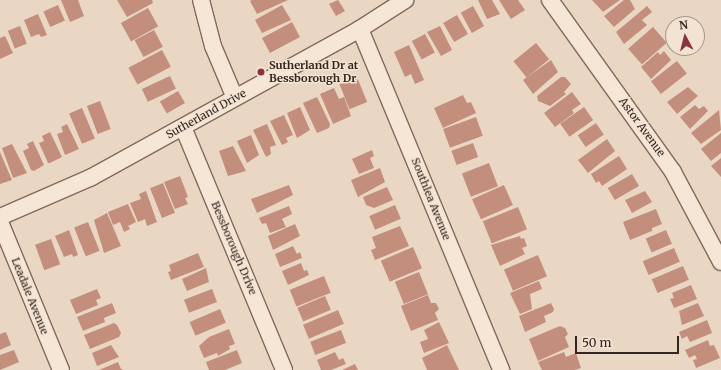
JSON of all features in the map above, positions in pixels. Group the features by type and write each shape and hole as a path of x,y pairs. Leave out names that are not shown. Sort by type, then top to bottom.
{"street":[{"path":"201,0 213,46 235,98"},
{"name":"Sutherland Drive","path":"0,218 92,177 360,29 405,0"},
{"name":"Astor Avenue","path":"550,0 673,172 721,262"},
{"name":"Southlea Avenue","path":"360,29 501,370"},
{"name":"Bessborough Drive","path":"183,127 284,370"},
{"name":"Leadale Avenue","path":"0,222 61,370"}],"building":[{"path":"61,0 78,0 84,16 70,22"},
{"path":"117,0 152,0 153,3 127,17"},
{"path":"288,0 257,14 250,1"},
{"path":"338,0 345,11 336,16 329,4"},
{"path":"478,0 492,0 500,14 487,19"},
{"path":"499,0 518,0 525,10 511,19"},
{"path":"592,0 620,0 603,12"},
{"path":"624,0 630,0 635,9 614,27 604,16"},
{"path":"58,5 65,21 50,27 43,12"},
{"path":"282,5 291,20 262,33 255,20"},
{"path":"473,6 484,26 472,33 461,13"},
{"path":"647,6 652,12 642,20 647,25 624,44 616,32"},
{"path":"148,8 158,26 131,41 121,23"},
{"path":"38,14 47,35 41,37 39,34 31,37 24,20"},
{"path":"457,15 468,34 454,42 443,23"},
{"path":"292,22 300,37 270,53 262,38"},
{"path":"20,26 27,44 15,48 8,31"},
{"path":"440,26 452,50 441,56 427,32"},
{"path":"653,27 665,41 665,44 642,64 628,49"},
{"path":"154,30 163,47 143,57 135,40"},
{"path":"425,34 435,53 422,60 412,41"},
{"path":"5,36 13,53 0,59 0,38"},
{"path":"536,43 549,59 527,78 513,61"},
{"path":"409,45 424,80 415,84 411,74 405,77 394,52"},
{"path":"162,50 171,67 137,85 128,68"},
{"path":"664,51 665,56 668,56 671,60 651,79 641,67 658,52 660,55"},
{"path":"551,60 558,72 533,94 523,80"},
{"path":"677,61 687,74 661,94 651,81"},
{"path":"170,76 176,89 148,102 142,89"},
{"path":"357,77 367,102 349,109 339,84"},
{"path":"561,77 565,77 571,84 564,92 566,94 550,106 538,101 537,96"},
{"path":"688,87 698,96 677,114 667,102"},
{"path":"334,88 339,99 344,97 351,116 333,124 320,94"},
{"path":"178,91 185,103 167,114 160,102"},
{"path":"572,92 581,104 572,110 574,113 555,127 544,113"},
{"path":"463,95 467,103 471,102 476,113 443,128 434,108"},
{"path":"317,97 330,124 329,128 317,133 303,103"},
{"path":"100,101 111,129 98,134 87,106"},
{"path":"695,105 699,109 704,106 708,111 690,129 680,117"},
{"path":"300,107 310,130 297,138 287,113"},
{"path":"584,107 593,120 569,137 560,124"},
{"path":"82,108 95,138 82,144 69,113"},
{"path":"719,110 721,130 701,144 691,133"},
{"path":"284,115 293,135 286,138 288,142 282,145 270,121"},
{"path":"476,117 483,136 450,148 443,129"},
{"path":"596,123 604,135 586,147 578,135"},
{"path":"67,124 79,149 65,155 57,134 63,132 61,127"},
{"path":"267,124 276,145 270,147 271,154 266,157 253,130"},
{"path":"50,132 62,157 48,163 39,143 44,141 42,136"},
{"path":"721,133 721,153 711,161 701,149"},
{"path":"251,135 259,155 247,163 237,141"},
{"path":"607,139 615,151 588,173 578,160"},
{"path":"33,141 44,165 34,171 31,170 23,151 29,148 27,144"},
{"path":"473,143 478,157 457,165 451,151"},
{"path":"12,144 27,173 13,178 2,148"},
{"path":"233,146 246,171 228,176 219,151"},
{"path":"372,150 374,156 370,158 374,168 359,174 352,159"},
{"path":"0,152 12,180 0,184"},
{"path":"619,156 627,169 602,186 599,181 596,183 591,174"},
{"path":"721,158 721,177 711,166"},
{"path":"489,163 498,186 471,197 462,173"},
{"path":"380,168 385,182 358,197 351,180"},
{"path":"632,174 639,186 615,200 608,188"},
{"path":"180,176 188,197 185,198 188,204 175,209 164,182"},
{"path":"163,183 175,213 162,218 150,188"},
{"path":"289,185 293,195 257,213 251,199"},
{"path":"504,185 513,205 481,219 472,199"},
{"path":"387,187 393,200 374,208 366,205 363,197"},
{"path":"146,191 157,222 147,226 145,219 138,222 130,203 141,199 139,194"},
{"path":"645,191 652,202 632,213 625,200"},
{"path":"128,204 136,222 128,226 130,229 124,232 120,222 113,225 108,212"},
{"path":"395,205 401,219 375,230 369,216"},
{"path":"289,206 292,214 282,219 286,227 270,233 266,223 262,224 259,218"},
{"path":"518,207 527,229 492,243 483,221"},
{"path":"656,209 662,224 652,228 652,231 630,240 623,222"},
{"path":"107,213 121,246 104,253 94,220"},
{"path":"88,222 100,251 86,256 74,228"},
{"path":"295,224 300,236 273,250 268,236"},
{"path":"400,226 409,246 375,260 371,250 376,248 372,237"},
{"path":"69,230 78,255 73,257 72,254 64,257 55,236"},
{"path":"666,230 672,244 652,252 646,239"},
{"path":"520,236 521,239 524,238 527,246 522,248 525,254 500,266 491,245"},
{"path":"51,239 60,264 44,270 35,245"},
{"path":"293,246 297,254 300,252 302,258 280,267 275,254"},
{"path":"413,247 422,268 390,282 381,261"},
{"path":"674,248 680,262 649,275 643,261"},
{"path":"198,253 204,267 171,280 168,272 171,271 169,265"},
{"path":"538,255 547,276 513,291 504,269"},
{"path":"301,263 304,271 307,270 309,275 288,285 282,271"},
{"path":"683,266 689,280 658,293 652,279"},
{"path":"206,268 209,282 187,291 182,279"},
{"path":"419,272 428,294 404,304 395,282"},
{"path":"324,276 331,293 296,307 290,290"},
{"path":"539,281 542,289 530,294 532,309 520,314 510,293"},
{"path":"691,285 697,299 674,308 670,299 674,298 672,293"},
{"path":"97,289 101,298 96,300 98,305 76,314 70,300"},
{"path":"212,289 217,302 189,313 184,300"},
{"path":"428,295 431,303 436,303 439,309 435,313 438,320 411,331 401,306"},
{"path":"325,296 331,310 303,322 297,308"},
{"path":"112,303 116,313 104,318 105,322 83,331 77,317"},
{"path":"551,303 554,309 553,312 544,316 546,322 525,332 519,316"},
{"path":"698,303 704,316 682,325 679,311"},
{"path":"220,309 226,323 195,336 190,322"},
{"path":"338,310 344,324 309,339 303,325"},
{"path":"707,320 712,333 690,342 687,336 682,339 679,332"},
{"path":"439,322 449,343 424,353 420,342 428,339 424,330"},
{"path":"114,323 117,325 121,333 119,337 90,349 84,335"},
{"path":"560,326 565,328 568,334 565,337 569,347 538,361 529,339"},
{"path":"229,329 235,344 229,346 230,349 218,356 217,353 204,358 199,346 209,337"},
{"path":"341,330 346,343 315,355 310,342"},
{"path":"6,332 11,345 0,350 0,334"},
{"path":"708,340 710,346 714,345 720,358 696,368 693,360 697,359 695,355 689,358 685,350"},
{"path":"111,345 119,357 97,366 92,353"},
{"path":"447,345 459,370 427,370 422,358"},
{"path":"14,350 19,362 0,370 0,355"},
{"path":"237,350 242,363 225,370 209,370 206,362"},
{"path":"335,352 339,360 343,358 346,364 331,370 321,370 317,360"},
{"path":"564,352 566,357 576,353 581,368 575,370 542,370 538,362"},
{"path":"118,362 121,369 124,370 99,370"},
{"path":"355,364 358,370 342,370"}],"place":[{"name":"Sutherland Dr at Bessborough Dr","path":"261,72"}]}
